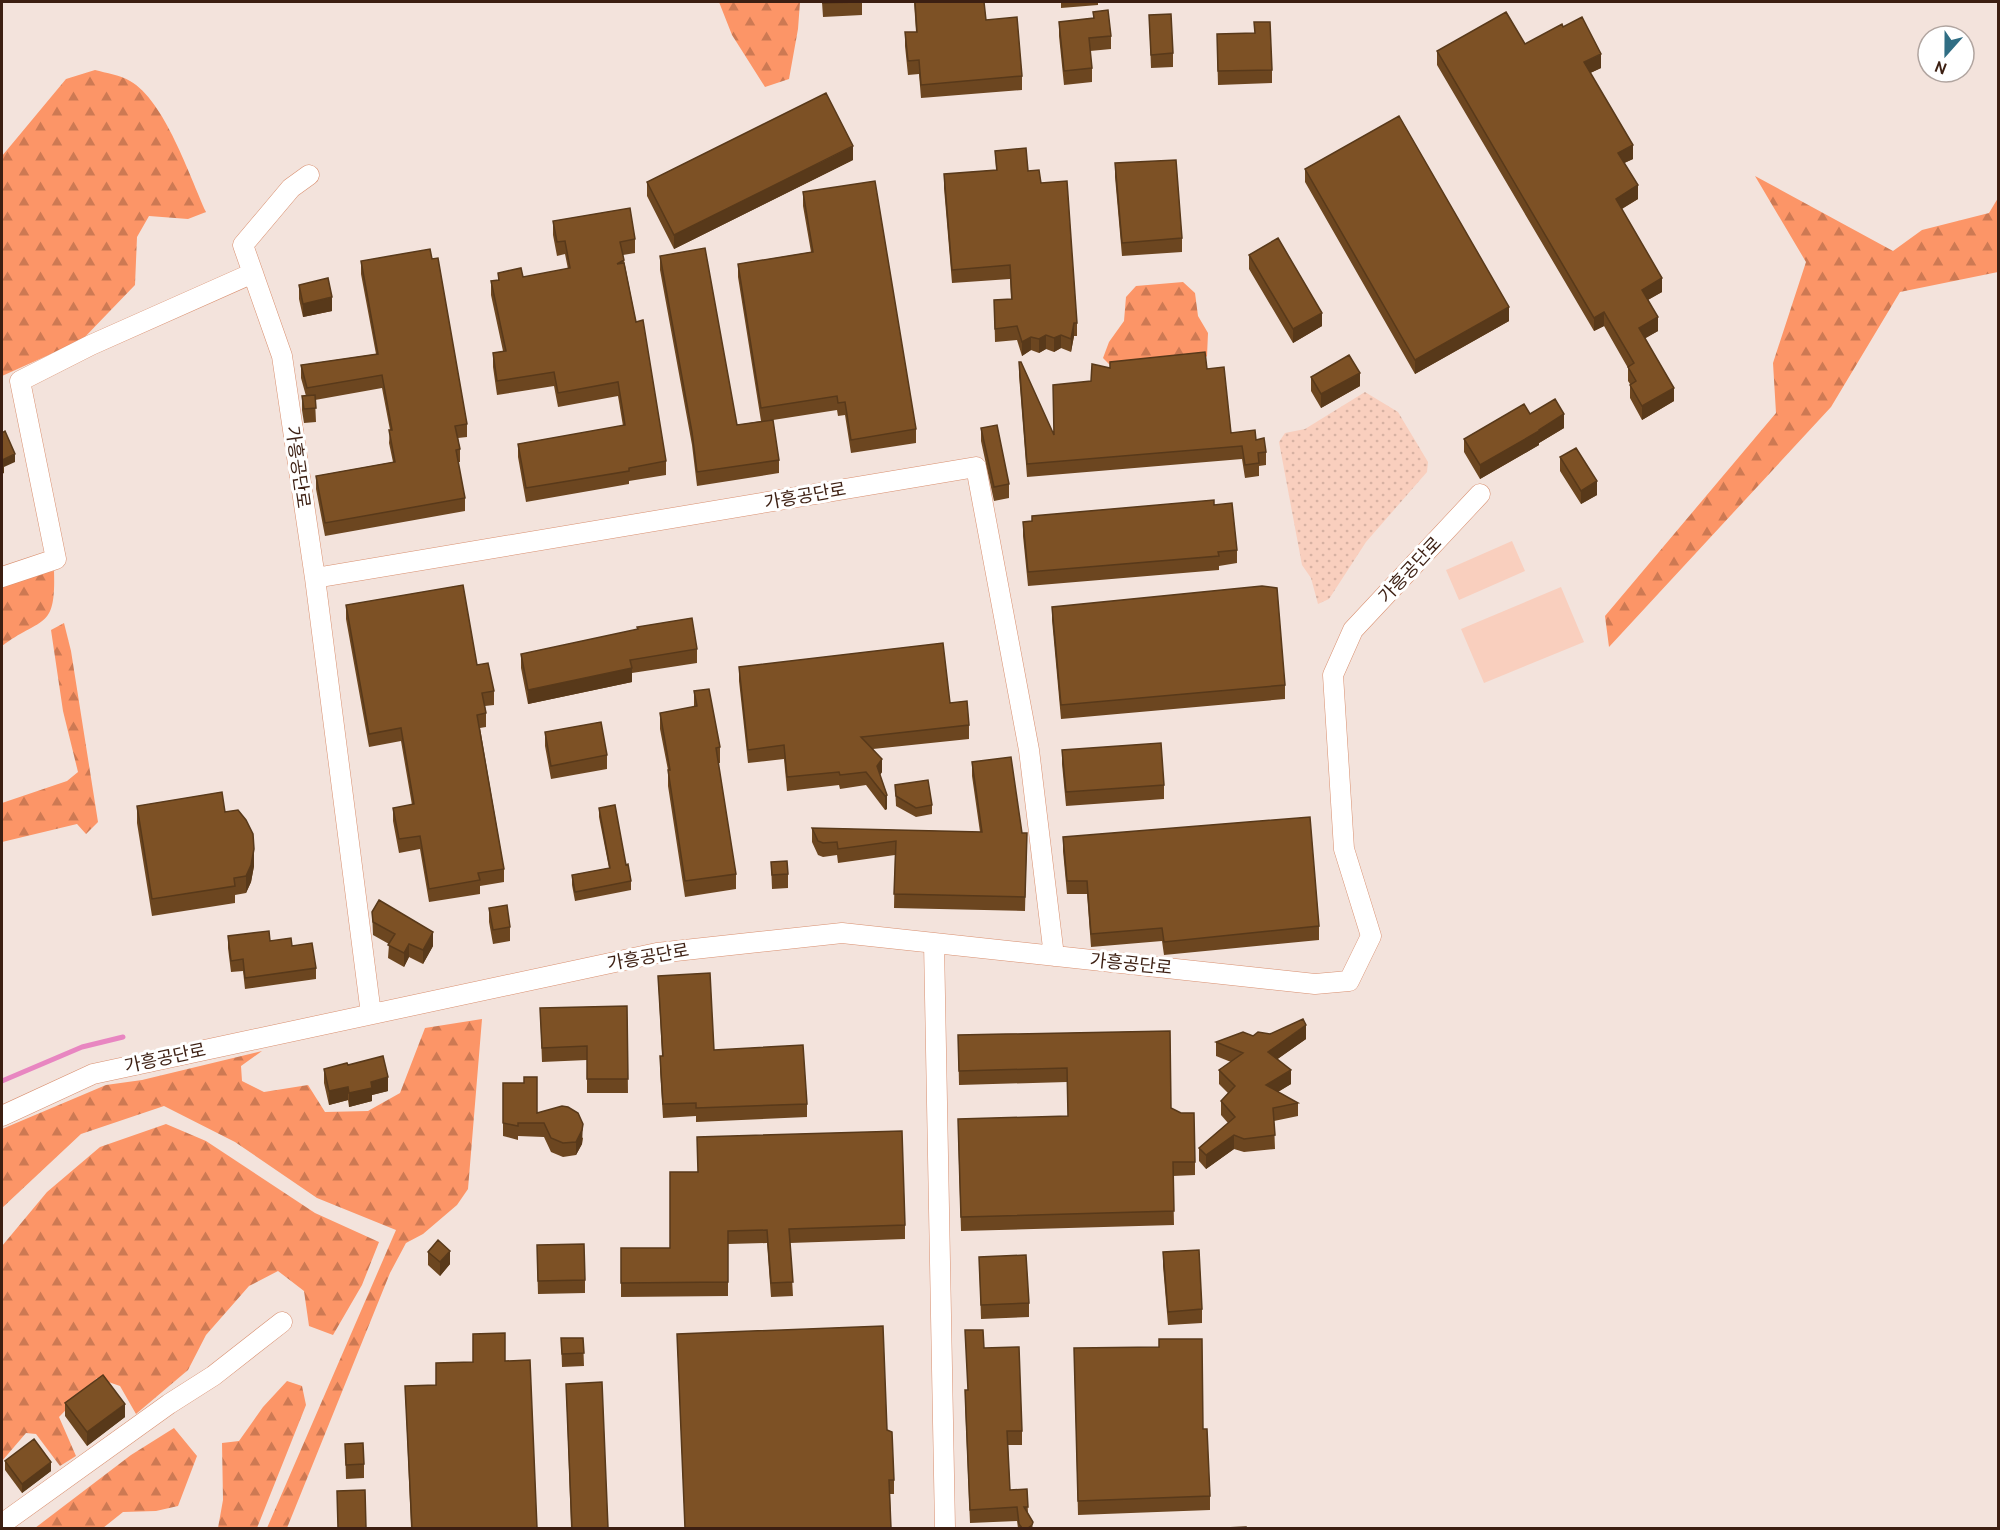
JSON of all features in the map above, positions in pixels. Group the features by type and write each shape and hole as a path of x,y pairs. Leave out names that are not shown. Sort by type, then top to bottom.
{"street":[{"name":"가흥공단로","path":"309,175 291,188 243,245 282,356 315,578 371,1014"},
{"path":"2,577 56,559 20,381 91,345 253,273"},
{"name":"가흥공단로","path":"315,578 976,467 1029,750 1054,956"},
{"name":"가흥공단로","path":"2,1116 93,1074 657,952 842,933 1316,984 1349,981 1371,936 1344,849 1333,675 1353,630 1480,494"},
{"path":"934,943 945,1528"},
{"path":"2,1524 169,1404 213,1376 282,1322"}],"shaded area":[{"path":"1365,392 1398,412 1428,462 1427,472 1366,542 1329,599 1318,604 1311,578 1302,565 1279,442 1285,433 1305,429"},
{"path":"1512,541 1525,571 1459,600 1446,570"},
{"path":"1561,587 1584,642 1484,683 1461,629"}],"green space":[{"path":"719,2 800,2 798,29 789,79 765,87 732,35"},
{"path":"95,70 130,81 143,91 154,105 175,140 206,212 188,219 149,216 137,237 135,285 82,340 2,376 2,156 66,79"},
{"path":"1755,176 1893,251 1922,230 1989,213 1998,198 1998,272 1900,292 1831,407 1609,647 1605,616 1776,413 1773,363 1806,262"},
{"path":"1183,282 1195,293 1198,316 1208,333 1207,356 1202,361 1113,368 1103,358 1109,342 1124,321 1126,297 1136,286"},
{"path":"54,571 54,590 49,613 37,625 2,646 2,582 8,576"},
{"path":"64,623 71,651 98,822 86,834 77,824 2,842 2,803 67,781 78,772 63,711 51,630"},
{"path":"482,1019 468,1189 457,1205 423,1234 406,1243 390,1273 287,1528 267,1528 396,1230 317,1198 235,1142 164,1106 81,1134 2,1208 2,1129 106,1085 142,1080 262,1051 241,1066 242,1081 264,1092 308,1085 325,1112 368,1111 400,1093 425,1028"},
{"path":"166,1124 206,1141 315,1213 379,1242 362,1285 333,1335 309,1326 304,1291 278,1271 249,1286 206,1335 188,1370 136,1414 120,1386 97,1378 59,1417 76,1456 60,1466 36,1434 26,1433 2,1461 2,1246 47,1192 100,1147"},
{"path":"287,1381 302,1386 306,1405 257,1528 218,1528 223,1500 222,1443 239,1441 263,1407"},
{"path":"174,1428 197,1456 178,1506 156,1511 123,1512 103,1528 35,1528 131,1455"}],"building":[{"path":"915,2 984,2 986,20 1017,17 1022,76 921,85 919,60 908,61 905,32 917,32"},
{"path":"1108,10 1111,36 1089,38 1092,68 1064,71 1059,22 1094,18 1093,12"},
{"path":"1506,12 1525,44 1562,24 1563,27 1582,17 1601,54 1584,62 1633,145 1618,153 1638,185 1616,199 1662,278 1642,290 1658,317 1639,328 1674,388 1642,406 1630,385 1636,381 1628,367 1634,363 1604,312 1594,318 1437,51"},
{"path":"1171,14 1173,53 1151,55 1149,15"},
{"path":"1254,22 1270,22 1272,70 1218,71 1217,34 1255,33"},
{"path":"826,93 853,146 674,235 647,182"},
{"path":"1399,116 1509,307 1415,360 1305,169"},
{"path":"1026,148 1028,171 1039,170 1041,183 1067,181 1077,323 1074,323 1071,339 1061,335 1054,338 1046,335 1039,339 1031,337 1022,342 1017,326 995,329 994,300 1012,299 1010,265 952,270 944,174 997,170 995,151"},
{"path":"1176,160 1182,238 1122,243 1115,163"},
{"path":"875,181 916,429 851,440 845,402 838,403 837,396 761,408 738,264 813,252 803,192"},
{"path":"630,208 635,239 620,242 624,260 617,264 624,263 636,322 643,320 666,461 629,468 629,471 526,488 518,444 625,425 618,382 558,393 554,372 497,381 493,353 506,351 491,281 499,280 498,273 521,268 523,277 570,268 565,241 557,242 553,221"},
{"path":"1278,238 1322,313 1293,329 1249,255"},
{"path":"705,248 737,425 773,420 779,460 697,472 692,432 660,256"},
{"path":"430,249 432,259 438,258 467,424 455,426 460,449 456,450 465,498 325,523 316,476 395,462 389,430 392,430 382,375 307,388 301,365 378,354 361,261"},
{"path":"328,278 332,297 303,304 299,285"},
{"path":"1205,352 1207,369 1224,367 1231,433 1255,430 1256,440 1264,438 1266,452 1258,453 1259,463 1245,465 1242,446 1027,464 1019,362 1021,362 1054,435 1053,385 1091,381 1092,364 1110,368 1110,362"},
{"path":"1349,355 1360,373 1321,394 1311,377"},
{"path":"315,395 316,408 304,409 302,396"},
{"path":"1555,399 1564,414 1480,465 1464,439 1524,404 1530,414"},
{"path":"997,425 1009,484 994,487 981,428"},
{"path":"5,431 15,454 2,460 2,433"},
{"path":"1576,448 1597,481 1581,491 1560,457"},
{"path":"1214,500 1214,505 1232,503 1237,550 1218,552 1219,556 1028,572 1023,522 1032,521 1032,516"},
{"path":"463,585 477,665 488,663 494,691 482,693 486,713 477,715 504,869 478,873 480,880 429,889 420,836 399,839 393,808 414,804 401,728 369,734 346,605"},
{"path":"1262,586 1277,588 1285,685 1061,705 1052,607"},
{"path":"692,618 697,649 630,660 632,668 528,690 521,654 638,629 637,627"},
{"path":"943,643 950,703 967,701 969,725 861,737 882,759 877,766 887,795 885,796 866,772 787,777 784,745 748,750 739,667"},
{"path":"709,689 720,747 716,748 736,874 685,881 660,713 697,706 694,691"},
{"path":"601,722 607,755 551,766 545,732"},
{"path":"1161,743 1164,785 1066,792 1062,750"},
{"path":"1011,757 1022,833 1027,833 1025,897 894,894 896,841 838,849 837,842 818,841 812,828 982,832 972,762"},
{"path":"928,780 932,805 916,808 896,796 895,785"},
{"path":"222,792 225,812 238,810 253,834 254,849 246,876 234,878 235,886 152,899 137,806"},
{"path":"615,805 631,881 575,892 572,875 610,868 599,808"},
{"path":"1310,817 1319,926 1164,942 1162,928 1091,934 1087,881 1067,881 1063,837"},
{"path":"787,861 788,874 772,875 771,862"},
{"path":"379,900 433,932 423,950 409,944 404,953 388,945 395,934 373,922 372,912"},
{"path":"507,905 510,927 493,930 489,908"},
{"path":"269,931 270,941 291,938 292,946 312,943 316,968 245,978 243,959 231,961 228,936"},
{"path":"710,973 714,1050 803,1045 807,1104 696,1108 696,1103 663,1104 660,1056 663,1056 658,976"},
{"path":"627,1006 628,1079 587,1079 587,1046 542,1048 540,1008"},
{"path":"1303,1019 1306,1025 1268,1052 1291,1070 1266,1085 1298,1103 1273,1108 1275,1135 1244,1139 1234,1135 1206,1155 1199,1148 1235,1117 1221,1101 1235,1086 1219,1070 1243,1053 1216,1042 1243,1032 1253,1036 1258,1032 1270,1034"},
{"path":"1170,1031 1171,1108 1181,1113 1194,1113 1195,1162 1173,1162 1174,1211 961,1217 958,1119 1068,1116 1067,1068 959,1071 958,1035"},
{"path":"383,1056 388,1077 371,1082 372,1088 349,1093 348,1087 329,1091 324,1069"},
{"path":"524,1077 537,1077 537,1113 562,1106 578,1113 583,1124 576,1142 563,1143 551,1138 544,1123 518,1123 518,1126 503,1123 503,1083 524,1083"},
{"path":"902,1131 905,1225 789,1229 793,1282 771,1283 767,1230 728,1231 728,1282 621,1283 621,1248 670,1248 670,1172 698,1172 697,1137"},
{"path":"438,1240 450,1251 440,1262 428,1252"},
{"path":"584,1244 585,1280 538,1281 537,1245"},
{"path":"1199,1250 1202,1309 1168,1312 1163,1252"},
{"path":"1026,1255 1029,1303 981,1305 979,1257"},
{"path":"883,1326 887,1430 892,1432 894,1480 889,1480 891,1528 685,1528 677,1334"},
{"path":"965,1330 983,1330 984,1348 1019,1347 1022,1431 1007,1431 1010,1490 1027,1489 1028,1507 1024,1507 1033,1522 1028,1528 1022,1528 1019,1524 1017,1507 970,1510"},
{"path":"505,1333 505,1361 530,1360 537,1528 412,1528 405,1386 436,1385 436,1363 473,1362 473,1334"},
{"path":"561,1338 583,1338 584,1353 562,1354"},
{"path":"1159,1339 1202,1339 1203,1429 1207,1429 1210,1496 1078,1501 1074,1348 1159,1347"},
{"path":"103,1375 125,1404 87,1432 65,1403"},
{"path":"602,1382 608,1528 572,1528 566,1384"},
{"path":"34,1439 51,1462 22,1484 5,1461"},
{"path":"363,1443 364,1464 346,1465 345,1444"},
{"path":"365,1490 366,1528 338,1528 337,1491"}],"waterway":[{"path":"2,1081 82,1047 123,1037"}]}
